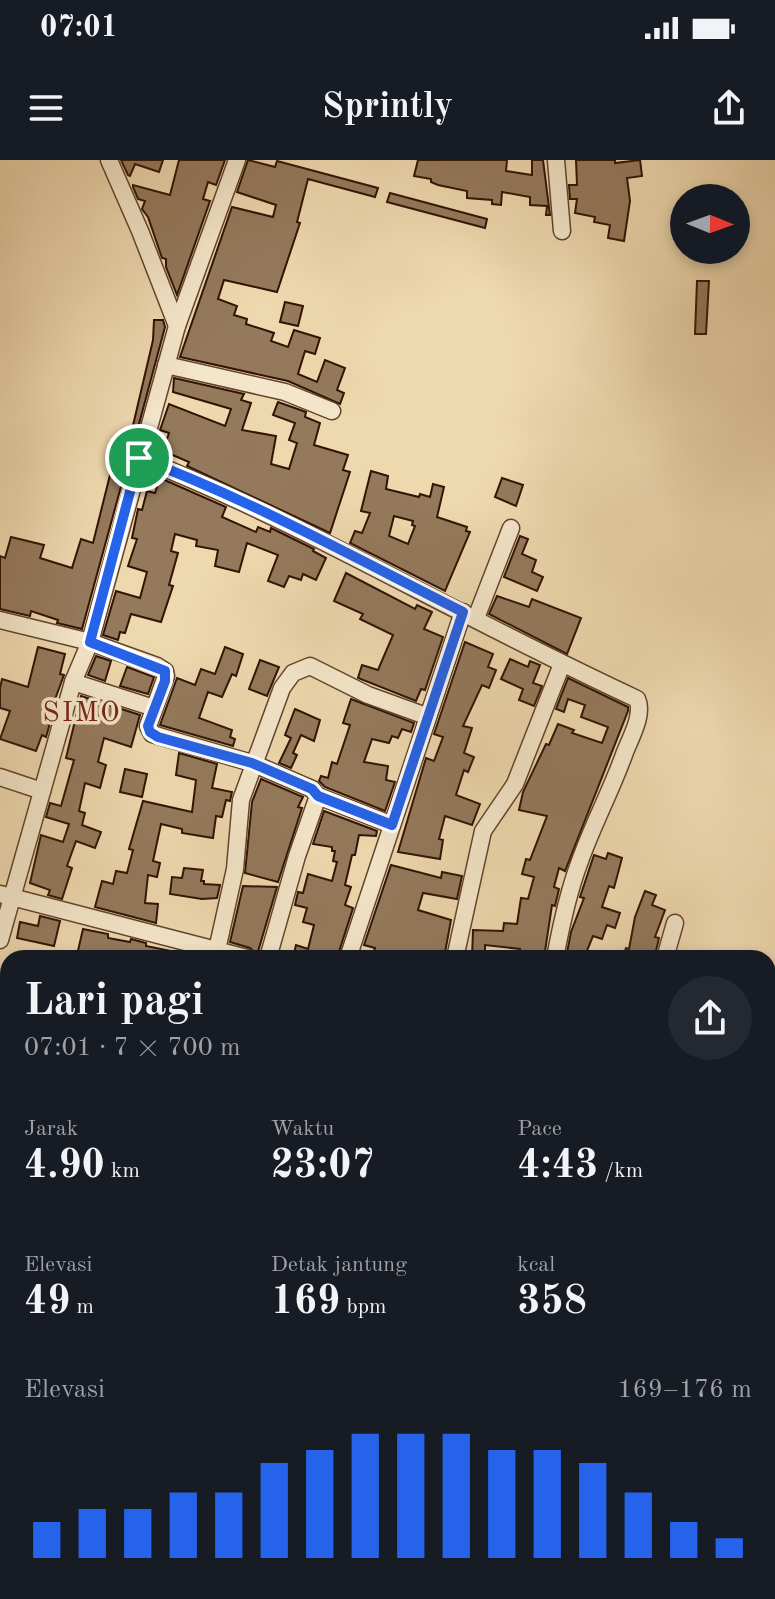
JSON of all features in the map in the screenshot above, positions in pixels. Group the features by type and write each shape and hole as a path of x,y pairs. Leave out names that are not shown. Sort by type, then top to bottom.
{"street":[{"path":"109,160 177,326"},
{"path":"0,940 7,896 42,791 73,682 90,642 177,326 237,160"},
{"path":"556,160 562,231"},
{"path":"166,365 285,392 332,411"},
{"path":"139,458 188,476 248,505 637,699 640,706 618,772 579,862 556,950"},
{"path":"351,950 426,716 511,528"},
{"path":"0,620 90,642 165,671 165,681 148,726 152,734 252,763 312,789 318,796 392,825"},
{"path":"457,950 483,831 515,784 562,664"},
{"path":"212,950 235,869 241,800 282,688 293,673 303,667 316,667 368,695 426,716"},
{"path":"73,682 154,708"},
{"path":"0,777 42,791"},
{"path":"270,950 318,796"},
{"path":"7,896 204,950"},
{"path":"667,950 675,923"}],"building":[{"path":"121,160 163,160 159,172 135,164 130,176"},
{"path":"179,160 225,160 216,185 208,182 203,199 210,201 177,295 166,259 162,258 148,217 142,209 145,201 138,199 133,185 170,195"},
{"path":"248,160 275,167 277,161 378,188 375,197 308,179 297,222 300,223 277,292 224,280 218,299 237,306 234,315 247,319 246,324 274,333 271,341 288,347 294,330 320,338 315,354 305,351 298,374 317,382 325,360 345,368 337,390 344,393 340,404 288,381 180,357 232,207 273,217 276,205 237,192"},
{"path":"418,160 507,160 506,171 532,175 532,160 543,160 550,215 546,215 547,206 530,205 530,197 502,192 501,205 492,204 492,200 467,198 467,191 414,176"},
{"path":"576,160 615,160 615,163 640,160 642,176 627,178 630,201 624,241 608,238 610,225 594,222 595,217 575,213 577,199 570,199 569,185 577,185"},
{"path":"390,193 487,219 485,228 387,202"},
{"path":"697,281 709,281 706,334 695,334"},
{"path":"285,302 303,306 298,326 280,322"},
{"path":"154,320 163,320 165,327 136,435 131,434 153,340"},
{"path":"174,378 244,394 241,400 251,403 242,430 276,436 271,464 289,469 297,443 289,440 295,423 273,415 278,402 306,412 305,417 320,423 314,445 348,455 343,470 350,472 330,533 187,466 189,462 163,451 169,433 160,430 169,404 225,426 231,409 173,392"},
{"path":"114,450 126,454 121,470 125,472 82,629 57,623 58,620 31,611 30,616 0,609 0,556 5,558 11,537 44,545 40,558 72,568 81,539 93,543"},
{"path":"371,471 388,476 386,489 419,497 420,494 430,497 433,484 444,487 437,517 467,527 466,531 470,532 445,591 350,543 355,531 362,533 370,513 361,511","holes":["394,516 413,521 412,525 415,526 408,544 389,536"]},
{"path":"160,478 226,507 222,517 256,532 258,527 270,532 271,528 314,549 326,558 316,580 303,574 301,580 289,576 284,587 268,581 278,555 247,543 239,572 215,566 218,550 196,546 197,540 175,534 171,551 178,553 169,585 173,586 161,622 131,614 125,633 120,632 118,640 103,635 116,591 140,598 147,572 128,566 137,539 132,538 138,509 142,510 147,491 155,493"},
{"path":"502,478 523,485 516,506 495,497"},
{"path":"520,536 528,539 522,554 536,560 532,572 543,577 537,591 504,577"},
{"path":"346,573 415,609 417,605 432,612 424,629 443,637 425,690 421,689 416,701 358,678 362,665 378,670 393,635 360,619 363,614 334,601"},
{"path":"497,596 529,607 532,599 581,618 567,654 489,614"},
{"path":"465,642 493,654 488,667 496,670 489,688 482,685 463,726 472,728 464,753 474,757 468,772 464,770 456,795 480,804 472,825 445,816 439,839 443,840 440,859 398,852 426,758 434,761 443,737 434,734"},
{"path":"38,647 65,654 60,674 64,675 47,721 50,723 46,737 42,735 36,751 0,739 10,711 0,708 0,688 2,679 28,687"},
{"path":"225,647 243,654 236,676 232,674 222,697 208,692 199,718 232,730 230,737 235,739 233,746 160,725 177,678 195,685 201,669 215,674"},
{"path":"96,656 111,661 105,681 88,675"},
{"path":"510,659 528,667 530,661 540,665 533,683 542,686 534,706 519,700 523,689 501,679"},
{"path":"260,660 279,667 267,696 249,689"},
{"path":"127,667 154,677 148,694 120,686"},
{"path":"568,678 628,707 628,711 565,871 559,868 554,887 559,889 555,906 552,905 545,950 485,945 485,950 472,950 473,930 503,931 504,923 517,924 521,898 528,899 534,877 522,874 547,816 519,810 523,792 558,724 574,730 572,733 602,743 608,727 581,717 585,705 568,699 564,712 556,709"},
{"path":"81,696 140,715 131,747 104,738 98,762 106,765 100,788 85,783 79,811 85,813 82,825 101,832 95,848 76,841 67,866 72,868 62,899 48,895 50,890 30,883 41,835 63,842 69,824 46,817 50,803 61,806 74,760 66,758"},
{"path":"351,699 414,723 411,732 402,729 398,738 392,736 389,743 372,739 364,762 388,766 386,780 395,782 385,811 325,787 319,781 321,776 328,778 332,762 337,764 350,725 343,723"},
{"path":"295,709 320,720 314,741 301,735 293,753 297,755 291,768 279,763 291,738 285,735"},
{"path":"179,753 217,764 212,788 232,792 230,801 226,800 222,817 216,816 213,838 182,833 182,829 161,824 153,861 160,863 157,877 148,875 145,903 158,904 156,923 95,907 102,881 113,884 116,871 127,873 133,850 129,849 143,801 192,812 196,780 176,775"},
{"path":"125,769 147,774 142,797 120,792"},
{"path":"261,779 303,797 278,882 245,873 252,802"},
{"path":"324,811 377,831 376,836 359,835 355,855 352,855 345,885 351,887 345,905 353,908 340,950 295,950 296,945 308,949 314,925 303,922 307,908 295,905 298,892 303,893 308,874 332,881 337,862 333,861 335,851 332,847 313,844"},
{"path":"608,853 622,858 614,888 609,886 602,907 620,913 615,928 607,925 602,939 593,936 587,950 568,950 594,855 606,859"},
{"path":"391,865 441,878 442,872 462,876 457,899 423,893 418,910 451,920 445,950 374,950 364,945"},
{"path":"184,868 203,870 201,881 204,884 220,885 217,898 170,894 172,877 182,878"},
{"path":"243,886 277,887 258,950 230,942"},
{"path":"645,891 656,895 652,905 665,910 655,937 659,938 656,950 625,950 629,949 635,917"},
{"path":"40,916 60,921 54,946 17,938 20,922 38,926"},
{"path":"83,929 108,934 108,938 130,942 131,939 166,950 78,950"}],"district":[{"name":"SIMO","path":"82,714"}],"route":[{"path":"139,458 188,476 463,612 392,825 318,796 312,789 252,763 158,737 150,732 148,726 165,681 165,671 90,642 139,458"}]}
